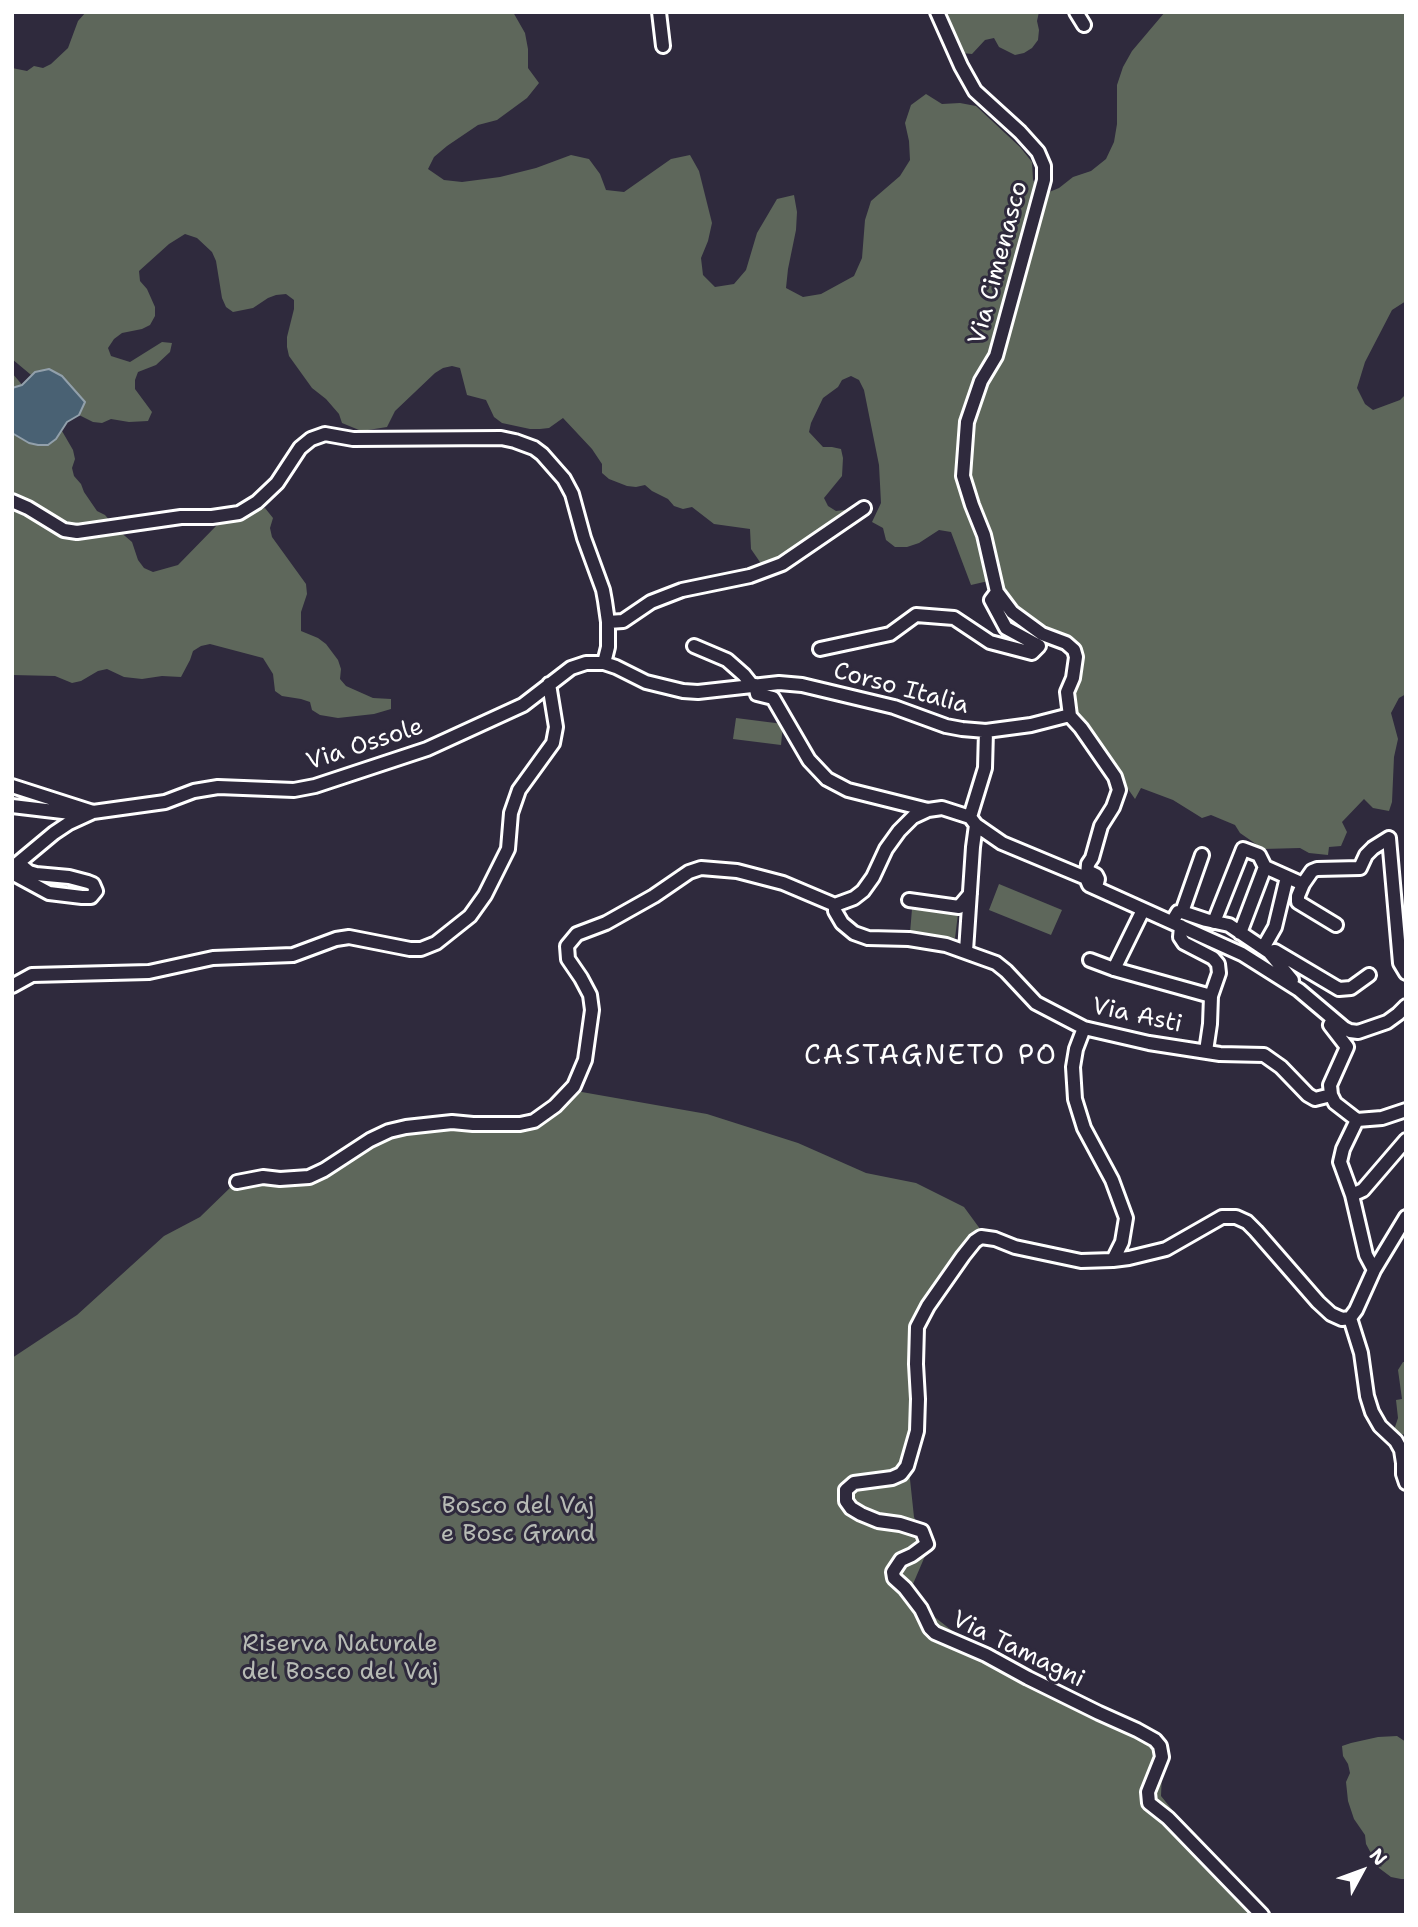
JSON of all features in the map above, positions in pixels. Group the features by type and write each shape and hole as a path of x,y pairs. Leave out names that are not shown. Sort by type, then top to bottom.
{"street":[{"path":"659,12 663,46"},
{"name":"Via Cimenasco","path":"937,12 975,91 1038,152 1044,166 1044,180 996,356 981,382 967,422 963,476 984,536 997,592 1012,612 1042,634 1066,643 1074,650 1076,657 1068,692 1070,716"},
{"path":"1076,12 1084,25"},
{"path":"12,501 65,530 77,532 181,517 212,517 239,513 257,502 277,483 300,449 311,439 325,434 353,439 501,438 534,448 542,454 564,479 572,494 589,555 603,590 608,622 608,647 604,663"},
{"path":"608,622 623,621 651,602 682,590 750,576 782,564 864,508"},
{"name":"Via Cimenasco","path":"820,649 890,634 916,615 954,618 990,642 1032,653 1039,646 1006,628 991,600 997,592"},
{"path":"694,646 727,660 753,685 757,694 773,698 809,760 827,779 848,790 928,810"},
{"name":"Via Ossole","path":"14,868 54,833 88,814 165,802 194,791 218,787 294,790 315,786 427,749 523,705 571,668 586,663 604,663"},
{"name":"Corso Italia","path":"604,663 646,682 683,691 698,692 779,683 802,685 894,707 946,726 986,731 1070,716"},
{"path":"12,986 32,975 149,972 213,958 293,955 349,937 410,949 421,949 436,943 470,916 485,895 508,849 511,813 519,790 553,743 556,727 549,684"},
{"path":"1070,716 1115,777 1119,790 1114,807 1101,826 1092,858 1092,878"},
{"path":"966,951 973,821 985,768 986,731"},
{"path":"12,786 88,814"},
{"path":"12,806 88,814"},
{"path":"237,1182 263,1177 309,1177 370,1140 406,1127 452,1122 520,1124 534,1121 565,1098 579,1076 585,1060 591,1020 590,995 568,959 567,946 577,934 606,923 654,896 689,872 701,868 737,872 783,883 835,905 854,898 863,891 899,831 913,817 928,810 942,808 973,821 1002,843 1092,878 1113,894 1143,910 1242,954 1299,990 1343,1028 1357,1032 1387,1022 1406,1006"},
{"path":"1336,925 1298,902 1303,884 1312,871 1317,869 1360,868 1366,855 1389,838 1400,963 1406,973"},
{"path":"1214,922 1243,849 1259,855 1265,867 1303,884"},
{"path":"1182,912 1202,855"},
{"path":"1240,933 1265,867"},
{"path":"14,868 88,882 93,884 96,891 91,897 49,893 14,868"},
{"path":"1266,950 1275,927 1287,877"},
{"path":"909,900 959,907 971,894"},
{"name":"Via Asti","path":"835,905 835,911 842,923 854,933 868,938 909,939 946,945 1003,968 1036,1003 1084,1028 1149,1043 1220,1054 1264,1055 1281,1067 1307,1095 1315,1099 1331,1095"},
{"path":"1114,969 1143,910"},
{"path":"1206,1051 1211,996 1219,973 1218,964 1213,958 1184,943 1176,924 1178,912 1229,925 1266,950 1299,990"},
{"path":"1266,950 1275,951 1339,989 1351,988 1369,975"},
{"path":"1090,960 1211,996"},
{"path":"1334,1020 1330,1026 1346,1047 1330,1085 1335,1103 1357,1120 1382,1118 1406,1110"},
{"path":"1084,1028 1073,1067 1075,1099 1084,1128 1112,1181 1126,1218 1122,1242 1113,1260"},
{"path":"1357,1120 1340,1162 1352,1195 1366,1255 1374,1270"},
{"path":"1352,1195 1363,1190 1406,1140"},
{"path":"1113,1260 1166,1249 1222,1217 1236,1217 1247,1222 1256,1231 1331,1314 1342,1319 1350,1318 1374,1270 1406,1217"},
{"name":"Via Tamagni","path":"1113,1260 1081,1261 1015,1247 995,1238 981,1237 975,1241 928,1306 918,1327 917,1431 907,1466 901,1474 892,1478 853,1483 846,1490 846,1501 851,1508 878,1521 922,1531 927,1544 901,1560 895,1565 893,1572 894,1578 921,1609 935,1633 986,1655 1155,1740 1160,1746 1162,1757 1148,1792 1149,1803 1176,1825 1262,1915"},
{"path":"1350,1318 1361,1353 1372,1412 1380,1426 1396,1441 1401,1450 1406,1483"}],"green space":[{"path":"86,12 513,12 525,33 528,68 539,83 527,98 497,120 478,125 447,146 434,157 428,169 444,180 462,182 500,177 571,155 589,159 600,174 606,190 624,192 671,159 690,155 699,171 712,223 701,258 703,275 715,287 734,284 746,270 757,233 777,199 794,195 796,230 786,288 803,297 821,294 854,276 862,258 865,220 871,201 900,176 910,160 905,123 911,105 926,94 942,104 976,106 1020,147 1032,162 1033,180 1042,195 1059,188 1073,177 1091,171 1106,159 1114,142 1117,85 1123,67 1132,51 1165,12 1406,12 1406,301 1392,310 1365,362 1357,388 1365,404 1373,410 1400,400 1406,394 1406,694 1399,698 1391,713 1398,739 1389,811 1373,808 1364,799 1342,822 1347,832 1341,846 1329,847 1328,855 1309,853 1300,848 1263,849 1240,833 1235,825 1211,815 1202,818 1173,800 1141,788 1135,799 1074,712 1072,694 1083,656 1079,647 1068,639 1034,624 997,579 971,585 951,532 939,530 919,543 895,547 886,540 883,528 872,522 881,503 879,465 864,390 859,380 851,376 842,380 838,387 823,398 809,432 823,447 841,449 842,476 824,498 828,506 836,511 845,510 848,513 794,553 762,565 751,549 750,529 714,524 692,507 683,509 674,506 668,499 645,485 627,486 609,479 602,473 602,464 592,449 563,418 549,428 540,429 502,423 494,417 486,400 467,395 460,368 452,366 435,373 395,411 387,427 359,430 342,423 339,414 312,388 289,356 287,337 294,300 286,294 276,295 253,308 233,312 226,307 222,298 212,252 197,238 185,234 169,244 139,271 140,281 155,307 155,316 150,325 122,333 108,348 111,356 130,362 162,342 172,343 170,352 156,365 138,372 135,380 135,389 152,412 148,421 111,419 102,423 79,415 12,359 12,68 27,71 34,66 43,68 51,64 68,48 78,21"},
{"path":"947,12 1039,12 1038,40 1032,48 1015,55 999,47 994,38 985,40 972,54 962,53"},
{"path":"12,373 62,431 73,450 74,476 97,511 105,515 132,542 144,568 153,572 178,565 217,525 265,508 273,518 270,528 272,537 306,584 301,631 326,644 338,660 340,679 346,686 373,698 391,699 391,709 338,718 320,715 312,710 310,702 282,696 275,691 273,674 263,658 210,644 193,651 181,677 142,679 124,677 107,669 72,683 55,676 12,675"},
{"path":"736,718 783,724 781,745 733,739"},
{"path":"999,884 1062,910 1051,935 989,910"},
{"path":"912,909 958,914 955,938 910,933"},
{"name":"Bosco del Vaj e Bosc Grand","path":"576,1091 707,1114 798,1143 866,1173 916,1183 964,1207 986,1237 934,1302 919,1340 918,1376 924,1418 909,1470 914,1517 928,1549 913,1584 932,1615 964,1640 1163,1750 1161,1796 1186,1827 1273,1915 12,1915 12,1358 77,1315 164,1236 200,1217 234,1184 325,1178 354,1154 405,1129 535,1126"},
{"path":"1403,1362 1406,1362 1406,1434 1398,1435 1394,1430 1398,1418 1396,1400 1402,1399 1398,1370"},
{"path":"1397,1736 1406,1742 1406,1879 1391,1877 1379,1868 1366,1844 1365,1835 1354,1819 1348,1801 1346,1782 1350,1773 1342,1746 1378,1737"}],"water":[{"path":"49,369 62,376 85,402 79,415 67,422 56,439 48,445 38,445 12,433 12,388 22,385 35,372"}],"district":[{"name":"CASTAGNETO PO","path":"931,1057"}],"park label":[{"name":"Riserva Naturale del Bosco del Vaj","path":"340,1659"}]}
